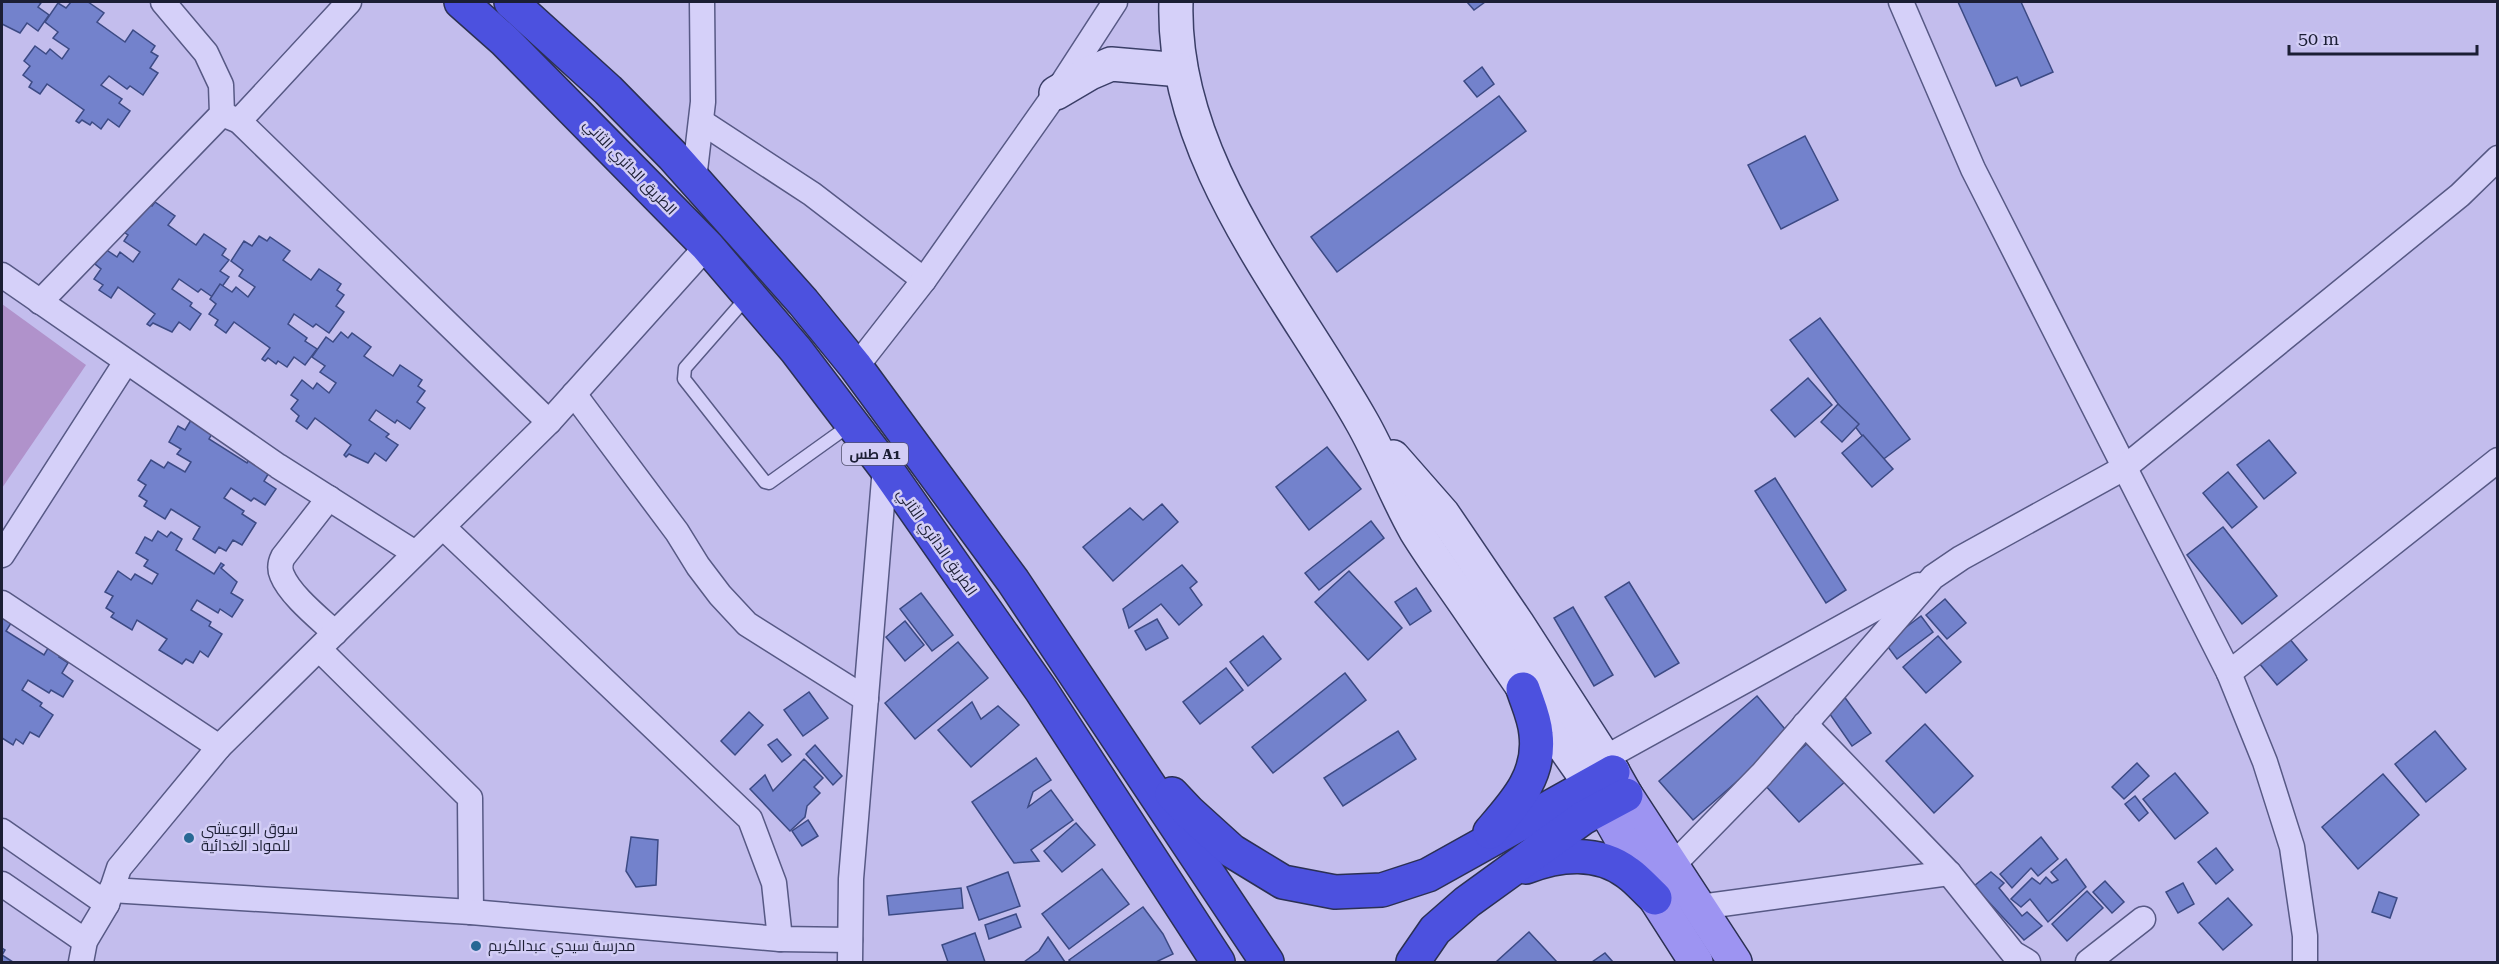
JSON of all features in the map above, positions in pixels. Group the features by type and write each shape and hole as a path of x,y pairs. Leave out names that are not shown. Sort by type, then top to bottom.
{"highway":[{"name":"الطريق الدائري الثاني","path":"461,2 564,100 707,246 796,351 885,467 1041,690 1218,963"},
{"name":"طس A1","path":"511,2 608,90 694,179 803,302 856,367 1013,581 1267,963"},
{"path":"1477,848 1530,781 1538,757 1536,732 1523,689"},
{"path":"1110,726 1189,812 1232,850 1283,882 1335,892 1382,890 1428,875 1607,783"},
{"path":"1413,963 1435,930 1502,876 1607,783"},
{"path":"1502,876 1544,860 1570,856 1599,859 1627,872 1655,898"},
{"path":"1182,909 1207,963"}],"main road":[{"path":"1176,2 1181,70 1196,126 1235,213 1264,265 1362,422 1416,531 1523,689 1607,783 1672,866 1735,963"},
{"path":"1056,93 1090,73 1111,64 1181,70"},
{"path":"1362,422 1443,514 1517,623 1607,783 1655,898 1696,963"}],"street":[{"path":"163,2 206,53 221,85 231,118 549,422"},
{"path":"40,302 349,2"},
{"path":"694,179 702,122 702,2"},
{"path":"856,367 924,280 1056,93 1115,2"},
{"path":"1901,2 1973,169 2229,673 2265,762 2292,848 2305,936 2305,963"},
{"path":"702,122 812,194 924,280"},
{"path":"1607,783 1961,558 2124,468 2460,195 2498,158"},
{"path":"2,884 83,952 109,897 119,868 219,747 549,422 707,246"},
{"path":"2,276 278,466 415,554"},
{"path":"2,555 126,362"},
{"path":"574,394 677,532 705,576 747,624 866,699"},
{"path":"2229,673 2498,460"},
{"path":"2,831 109,897 471,912 780,939 851,956 851,879 885,467"},
{"path":"329,498 283,556 279,565 282,576 328,642 470,798 471,912"},
{"path":"442,527 750,819 774,883 780,939"},
{"path":"1672,866 1762,774 1933,577"},
{"path":"2,603 219,747"},
{"path":"1805,724 1949,873 2013,953 2028,963"},
{"path":"1700,907 1740,899 1949,873"},
{"path":"2088,963 2143,919"}],"lane":[{"path":"749,295 685,368 683,374 684,379 765,482 773,482 852,423"}],"shaded area":[{"path":"2,304 86,365 2,488"}],"building":[{"path":"2,2 38,2 41,3 38,7 49,15 38,31 27,23 20,33 2,24"},
{"path":"71,2 88,2 104,13 97,22 125,42 133,30 155,46 151,52 158,56 150,68 158,73 143,95 130,86 127,89 109,76 101,85 122,99 119,103 130,111 119,127 108,119 101,129 92,122 90,125 82,120 79,123 76,121 84,110 47,84 40,94 29,87 32,82 23,75 30,66 24,61 35,46 46,54 50,49 62,59 69,49 53,38 58,32 45,22 58,3 66,8"},
{"path":"1467,2 1485,2 1474,10"},
{"path":"1958,2 2021,2 2053,72 2021,86 2017,77 1996,86"},
{"path":"1482,67 1494,84 1477,97 1464,81"},
{"path":"1499,96 1526,131 1337,272 1311,237"},
{"path":"1805,136 1838,200 1781,229 1748,165"},
{"path":"144,201 152,206 155,202 175,216 168,225 196,245 204,234 226,249 222,255 229,260 220,271 229,277 214,298 201,289 198,292 179,279 172,289 192,303 190,306 201,314 190,330 179,322 172,332 153,323 150,326 147,324 155,314 118,287 111,298 99,290 103,285 94,279 101,269 95,264 105,249 117,257 120,252 133,262 140,252 124,241 128,235 115,226"},
{"path":"259,236 267,241 270,237 290,251 283,260 311,280 319,269 341,284 337,290 344,295 336,306 344,312 329,333 316,324 313,327 294,314 288,324 307,338 305,341 317,349 305,365 294,357 287,367 278,361 276,364 268,358 265,361 262,359 270,348 234,322 226,333 215,325 218,320 209,314 216,304 210,299 220,284 232,292 236,287 248,297 255,287 239,276 243,270 231,261 244,241 252,246"},
{"path":"1820,318 1910,439 1881,461 1790,340"},
{"path":"341,332 348,338 352,333 371,347 364,356 393,376 400,365 422,380 418,386 425,391 417,402 425,408 410,429 397,420 395,423 376,410 369,420 389,434 386,437 398,445 386,461 375,453 368,463 349,454 346,457 344,455 351,445 315,418 307,429 296,421 299,416 291,409 298,400 291,395 302,380 313,389 317,383 329,393 336,383 320,372 325,366 312,357 326,337 333,342"},
{"path":"1808,378 1832,405 1795,437 1771,410"},
{"path":"1838,404 1859,424 1842,442 1821,422"},
{"path":"191,420 215,428 209,439 247,463 254,451 270,471 264,481 276,489 265,505 254,498 251,501 231,488 224,498 244,511 242,514 256,523 242,545 233,540 226,551 219,547 215,553 193,539 200,527 171,509 165,519 144,506 147,501 139,496 146,485 138,480 151,460 164,468 168,462 185,472 191,462 177,454 181,449 169,442 178,426 185,430"},
{"path":"1863,435 1893,469 1872,487 1842,453"},
{"path":"2269,440 2296,473 2264,499 2237,465"},
{"path":"1327,447 1361,489 1309,530 1276,487"},
{"path":"2228,472 2257,507 2232,528 2203,493"},
{"path":"1775,478 1846,590 1826,603 1755,491"},
{"path":"1162,504 1178,522 1113,581 1083,547 1130,508 1143,520"},
{"path":"1371,521 1384,538 1319,590 1305,573"},
{"path":"2223,527 2277,596 2242,624 2187,555"},
{"path":"158,531 167,537 171,532 182,539 176,550 214,574 221,563 224,565 221,568 237,582 231,593 243,600 232,617 220,609 218,613 197,600 191,610 211,622 209,626 222,634 208,657 200,651 193,663 186,659 182,664 159,650 167,639 137,620 132,630 111,617 114,613 106,608 113,596 105,592 118,571 131,580 135,574 152,584 158,574 144,566 148,560 136,553 145,537 152,541"},
{"path":"1182,565 1197,582 1190,588 1202,605 1179,625 1161,604 1129,628 1123,609"},
{"path":"1349,571 1402,628 1368,660 1315,602"},
{"path":"1629,582 1679,663 1655,677 1605,597"},
{"path":"1416,588 1431,611 1410,625 1395,602"},
{"path":"921,593 953,635 932,651 900,609"},
{"path":"1945,599 1966,623 1947,639 1926,615"},
{"path":"1573,607 1613,675 1594,686 1554,618"},
{"path":"2,613 13,620 6,631 44,655 51,643 61,654 59,657 68,663 62,673 73,681 63,697 51,690 49,693 28,680 22,690 42,703 40,706 53,715 39,737 30,732 23,744 16,739 13,745 2,738"},
{"path":"1921,616 1933,632 1897,659 1885,643"},
{"path":"1157,619 1168,638 1146,650 1135,631"},
{"path":"905,621 924,645 905,661 886,637"},
{"path":"1263,636 1281,659 1248,686 1230,662"},
{"path":"1938,636 1961,662 1926,693 1903,667"},
{"path":"2289,638 2307,660 2277,685 2259,663"},
{"path":"958,642 988,678 915,739 885,703"},
{"path":"1226,668 1243,690 1200,724 1183,702"},
{"path":"1345,673 1366,700 1273,773 1252,747"},
{"path":"809,692 828,718 803,736 784,710"},
{"path":"1843,695 1871,733 1852,746 1825,707"},
{"path":"1757,696 1790,735 1693,820 1659,781"},
{"path":"972,702 981,719 998,706 1019,725 971,767 938,730"},
{"path":"749,712 763,725 735,755 721,741"},
{"path":"1925,724 1973,776 1934,813 1886,761"},
{"path":"1398,731 1416,759 1343,806 1324,778"},
{"path":"2435,731 2466,769 2426,802 2395,764"},
{"path":"777,739 791,755 782,762 768,745"},
{"path":"1810,741 1846,781 1799,822 1763,783"},
{"path":"815,745 842,776 833,785 806,754"},
{"path":"1036,758 1051,780 1033,792 1028,807 1051,790 1073,820 1031,850 1039,861 1014,863 972,802"},
{"path":"804,759 823,778 814,787 820,793 807,806 805,817 790,831 750,789 765,775 773,791"},
{"path":"2137,763 2149,776 2124,799 2112,787"},
{"path":"2175,773 2208,813 2175,839 2143,799"},
{"path":"2383,774 2419,815 2358,869 2322,827"},
{"path":"2135,796 2148,813 2139,821 2125,804"},
{"path":"808,820 818,836 802,846 792,831"},
{"path":"1076,823 1095,845 1062,872 1044,851"},
{"path":"631,837 658,840 656,885 636,887 626,871"},
{"path":"2041,837 2058,859 2038,876 2031,868 2012,888 2000,874"},
{"path":"2216,848 2233,870 2216,884 2198,862"},
{"path":"2066,859 2086,887 2048,922 2030,899 2021,907 2011,899 2032,878 2040,884 2046,877 2052,883 2058,880 2051,872"},
{"path":"1102,869 1129,904 1069,949 1042,914"},
{"path":"1008,872 1020,906 979,920 967,887"},
{"path":"1991,872 2004,883 1999,888 2022,916 2027,912 2042,926 2024,940 1974,886"},
{"path":"2105,881 2124,902 2112,913 2093,892"},
{"path":"2183,883 2194,904 2178,913 2166,892"},
{"path":"961,888 963,908 889,915 887,896"},
{"path":"2087,891 2103,908 2067,941 2052,924"},
{"path":"2379,892 2397,898 2390,918 2372,912"},
{"path":"2228,898 2252,925 2223,950 2199,923"},
{"path":"1143,907 1163,934 1173,954 1156,962 1071,962 1069,960"},
{"path":"1016,914 1021,927 989,939 985,925"},
{"path":"1529,932 1557,962 1496,962"},
{"path":"975,933 985,962 948,962 942,945"},
{"path":"1048,937 1065,962 1024,962 1039,951"},
{"path":"1605,953 1613,962 1592,962"},
{"path":"2,955 13,962 2,962"}],"place":[{"name":"سوق البوعيشي للمواد الغدائية","path":"189,838"},
{"name":"مدرسة سيدي عبدالكريم","path":"476,946"}]}
